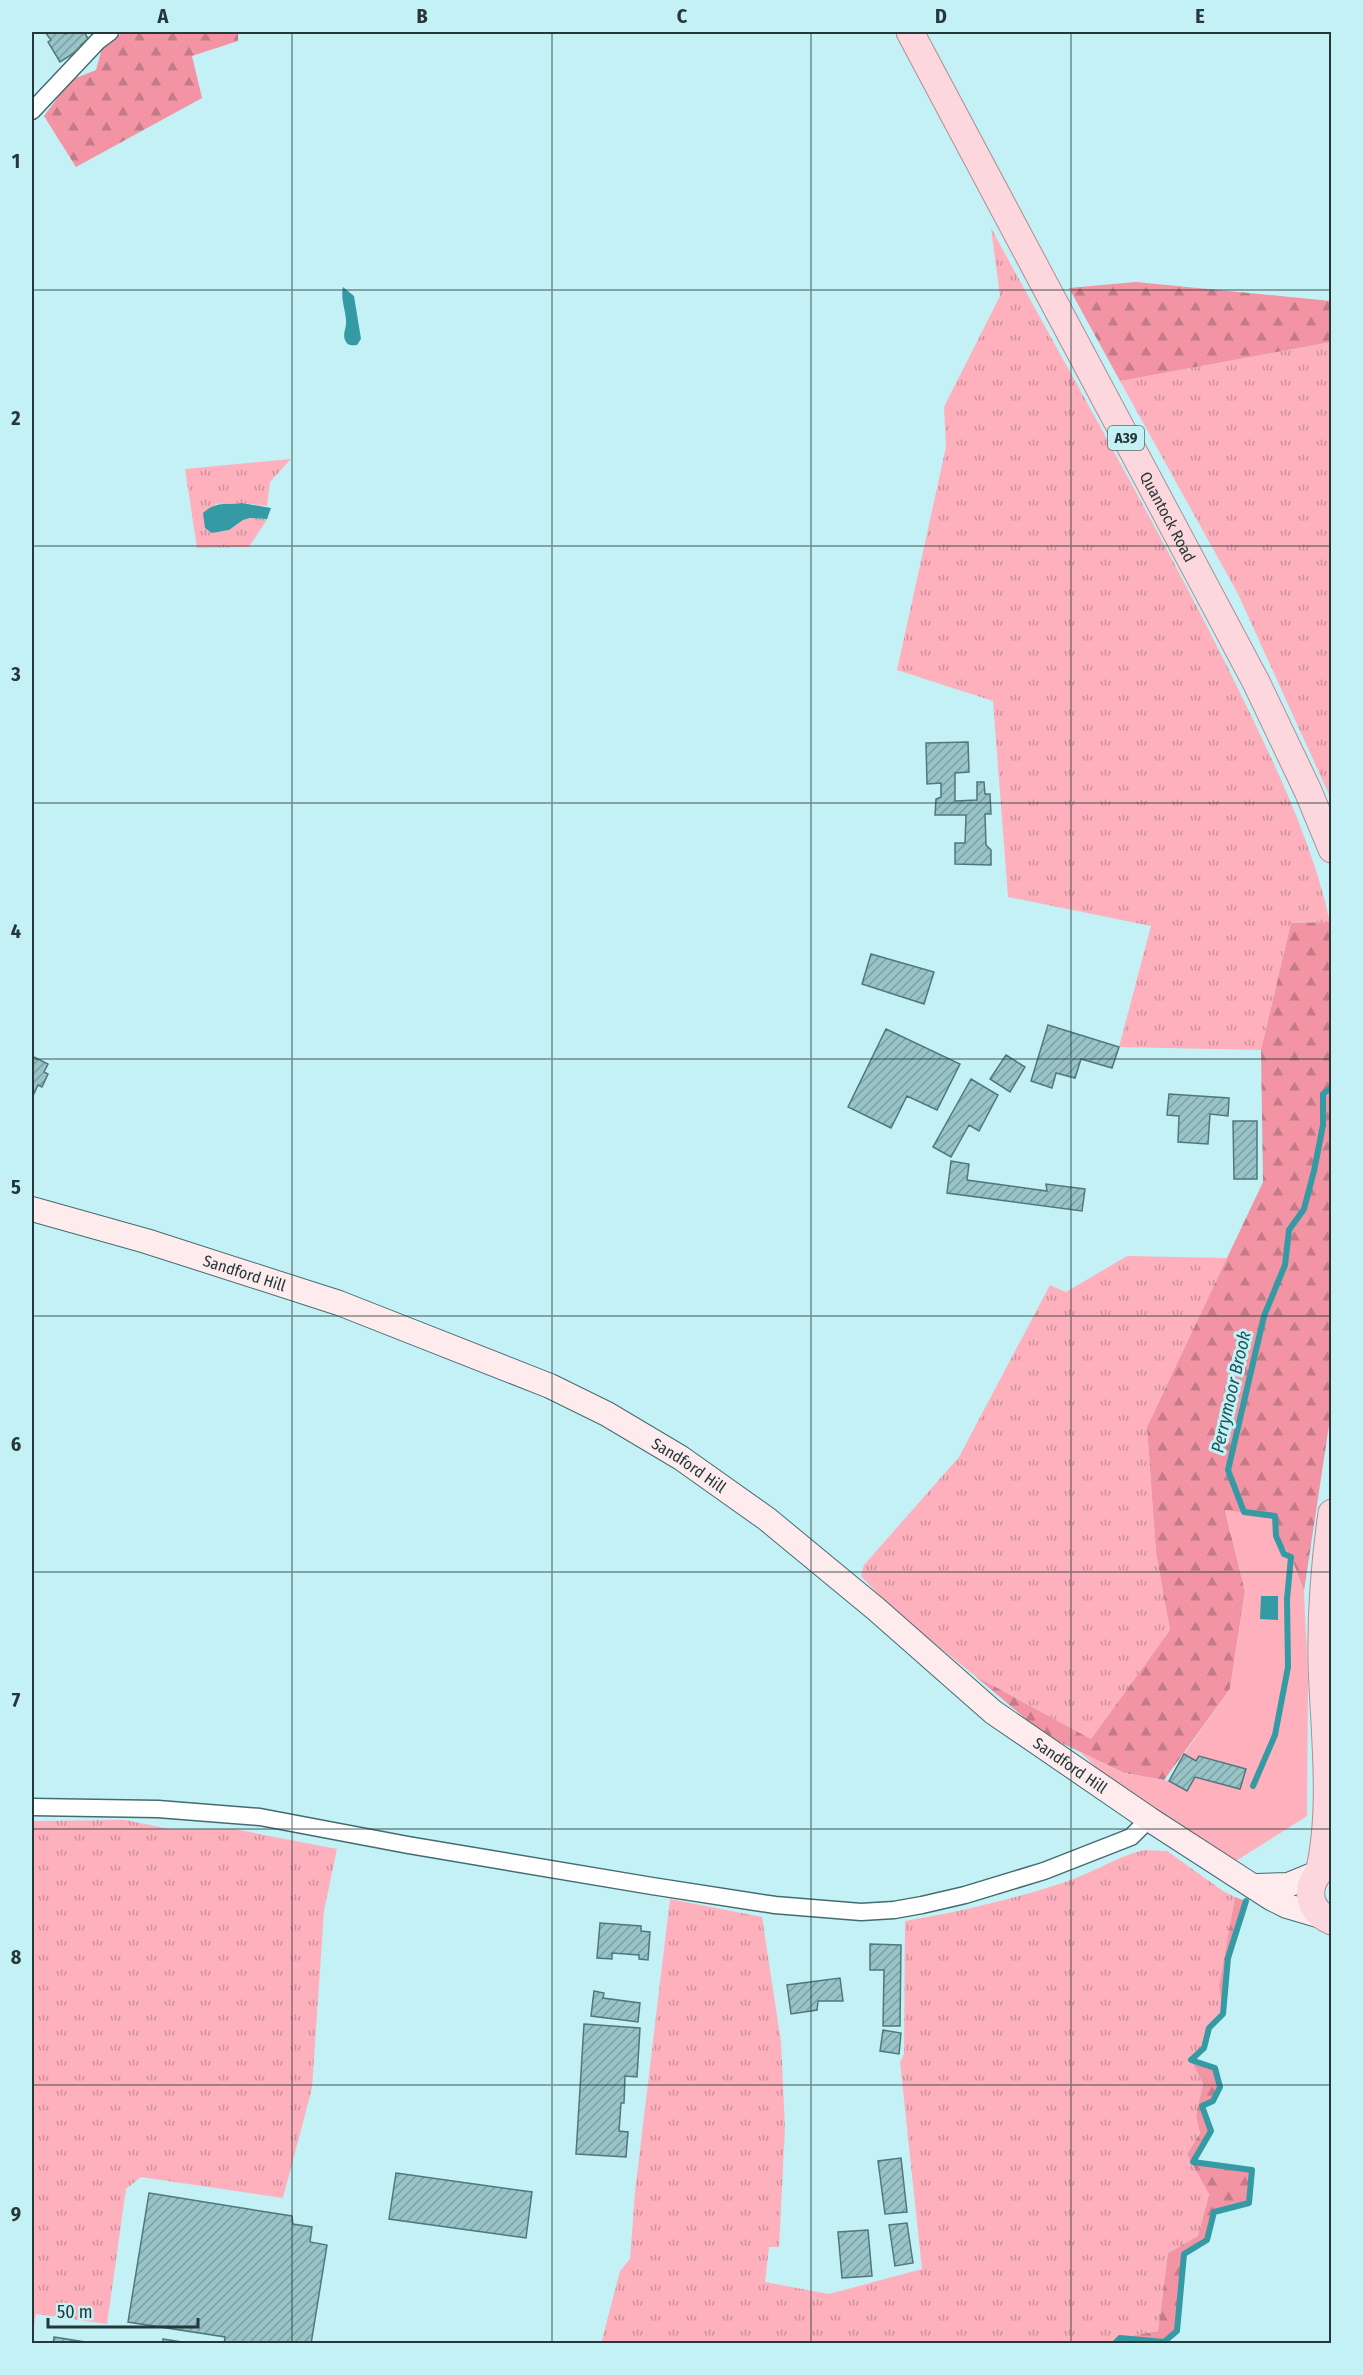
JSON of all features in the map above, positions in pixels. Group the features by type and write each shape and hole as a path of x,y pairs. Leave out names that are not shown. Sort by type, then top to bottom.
{"main road":[{"name":"Quantock Road","path":"910,32 1256,682 1332,849"},
{"name":"Sandford Hill","path":"32,1209 146,1241 339,1303 550,1386 607,1414 681,1458 767,1519 876,1609 993,1712 1149,1819 1256,1886 1271,1898 1326,1919"},
{"path":"1326,1919 1311,1898 1310,1888 1322,1868 1329,1817 1322,1614 1332,1513"},
{"path":"1256,1886 1288,1885 1322,1868"}],"street":[{"path":"32,111 98,41 110,32"},
{"path":"32,1807 158,1809 260,1817 408,1845 652,1886 775,1905 861,1912 922,1905 965,1895 1044,1871 1131,1837 1149,1819"}],"green space":[{"path":"123,32 238,32 238,41 192,56 202,98 76,167 44,116 71,80 96,70 102,48"},
{"path":"991,228 1199,611 1272,759 1311,856 1330,922 1291,923 1261,1050 1119,1047 1151,926 1008,897 993,701 897,670 946,447 944,407 1000,296"},
{"path":"1136,282 1331,301 1331,342 1120,381 1069,288"},
{"path":"1331,342 1331,799 1238,594 1120,381"},
{"path":"291,459 270,482 267,506 242,503 215,504 212,533 229,530 243,520 267,519 270,515 249,547 197,548 185,469"},
{"path":"1330,922 1331,1412 1304,1591 1291,1557 1276,1536 1225,1510 1245,1591 1230,1689 1164,1780 1124,1773 1045,1735 975,1676 1091,1739 1170,1630 1156,1553 1147,1427 1263,1182 1261,1050 1291,923"},
{"path":"1127,1256 1227,1258 1147,1427 1156,1553 1170,1630 1091,1739 975,1676 894,1611 861,1576 864,1565 959,1457 1050,1285 1066,1292"},
{"path":"1225,1510 1275,1516 1276,1536 1291,1557 1304,1591 1308,1680 1307,1816 1236,1861 1121,1791 1079,1751 1123,1773 1169,1781 1186,1791 1195,1777 1240,1789 1246,1769 1199,1756 1196,1761 1184,1754 1230,1689 1245,1591"},
{"path":"125,1820 170,1829 234,1829 337,1849 324,1911 312,2088 283,2198 141,2177 126,2189 107,2324 36,2314 32,2339 32,1821"},
{"path":"1144,1850 1167,1851 1235,1897 1219,1986 1223,2014 1209,2029 1204,2048 1191,2060 1203,2084 1196,2115 1200,2132 1187,2154 1209,2193 1198,2236 1168,2253 1158,2331 1120,2338 1114,2344 601,2344 620,2271 630,2259 635,2192 670,1899 762,1917 781,2042 785,2128 779,2247 769,2247 765,2282 829,2294 922,2269 900,2062 904,2054 905,1921 968,1909 1031,1893 1071,1880"},
{"path":"1235,1897 1246,1901 1228,1958 1223,2014 1219,1986"},
{"path":"1191,2060 1215,2068 1220,2087 1213,2101 1202,2106 1211,2131 1193,2162 1252,2170 1249,2203 1214,2212 1207,2240 1184,2254 1177,2331 1164,2342 1120,2338 1158,2331 1168,2253 1198,2236 1209,2194 1187,2154 1200,2133 1196,2115 1203,2084"}],"water":[{"path":"343,287 354,296 361,339 357,345 348,344 344,338 346,320 342,297"},
{"path":"242,503 271,508 267,519 250,518 229,530 212,533 205,528 203,513 208,509 217,505"},
{"path":"1261,1596 1278,1596 1278,1620 1260,1619"}],"building":[{"path":"45,32 64,32 66,34 84,32 89,40 81,45 82,48 60,62"},
{"path":"968,742 969,772 955,773 955,801 977,800 977,782 984,782 985,794 990,794 991,814 985,814 986,845 991,850 991,865 955,864 955,843 965,843 966,815 935,815 936,799 941,797 941,783 927,784 926,743"},
{"path":"871,954 934,972 924,1004 862,984"},
{"path":"1048,1025 1119,1047 1112,1068 1081,1059 1075,1078 1056,1073 1052,1088 1031,1081"},
{"path":"886,1029 960,1064 937,1110 907,1096 891,1128 848,1107"},
{"path":"1006,1055 1025,1067 1010,1092 990,1079"},
{"path":"32,1056 48,1064 44,1072 48,1074 42,1087 38,1085 32,1098"},
{"path":"971,1079 998,1095 979,1131 969,1125 951,1157 933,1147"},
{"path":"1169,1094 1229,1098 1228,1116 1210,1114 1208,1144 1178,1142 1179,1116 1167,1115"},
{"path":"1233,1121 1257,1121 1257,1179 1234,1179"},
{"path":"951,1161 969,1164 967,1180 1047,1191 1046,1184 1085,1189 1082,1211 947,1193"},
{"path":"1184,1754 1196,1761 1199,1756 1246,1769 1240,1789 1195,1777 1187,1791 1169,1781"},
{"path":"600,1923 641,1926 641,1931 650,1932 648,1960 639,1959 639,1955 612,1953 612,1959 597,1958"},
{"path":"870,1944 901,1945 900,2026 883,2026 884,1970 870,1970"},
{"path":"840,1978 843,2001 818,2001 817,2010 791,2014 787,1985"},
{"path":"594,1991 604,1993 603,1998 640,2003 638,2022 591,2016"},
{"path":"584,2024 640,2028 637,2077 625,2076 624,2103 621,2103 619,2131 628,2132 626,2157 576,2154"},
{"path":"883,2030 901,2033 899,2054 880,2051"},
{"path":"901,2158 907,2212 885,2214 878,2161"},
{"path":"396,2173 532,2192 526,2238 389,2219"},
{"path":"149,2193 292,2216 293,2224 312,2227 310,2242 327,2245 311,2344 224,2344 225,2337 128,2322"},
{"path":"907,2223 913,2263 895,2266 889,2225"},
{"path":"868,2230 872,2276 842,2278 838,2232"},
{"path":"54,2337 85,2342 85,2344 53,2344"},
{"path":"163,2339 195,2344 163,2344"}],"waterway":[{"name":"Perrymoor Brook","path":"1253,1786 1275,1735 1288,1667 1287,1599 1291,1557 1284,1554 1276,1536 1275,1516 1244,1512 1228,1470 1264,1316 1285,1265 1289,1230 1304,1209 1314,1171 1323,1125 1323,1094 1332,1087"},
{"name":"Perrymoor Brook","path":"1114,2344 1120,2338 1164,2342 1177,2331 1184,2254 1207,2240 1214,2212 1249,2203 1252,2170 1193,2162 1211,2131 1202,2106 1213,2101 1220,2087 1215,2068 1191,2060 1204,2048 1209,2028 1223,2014 1228,1958 1246,1901"}]}
